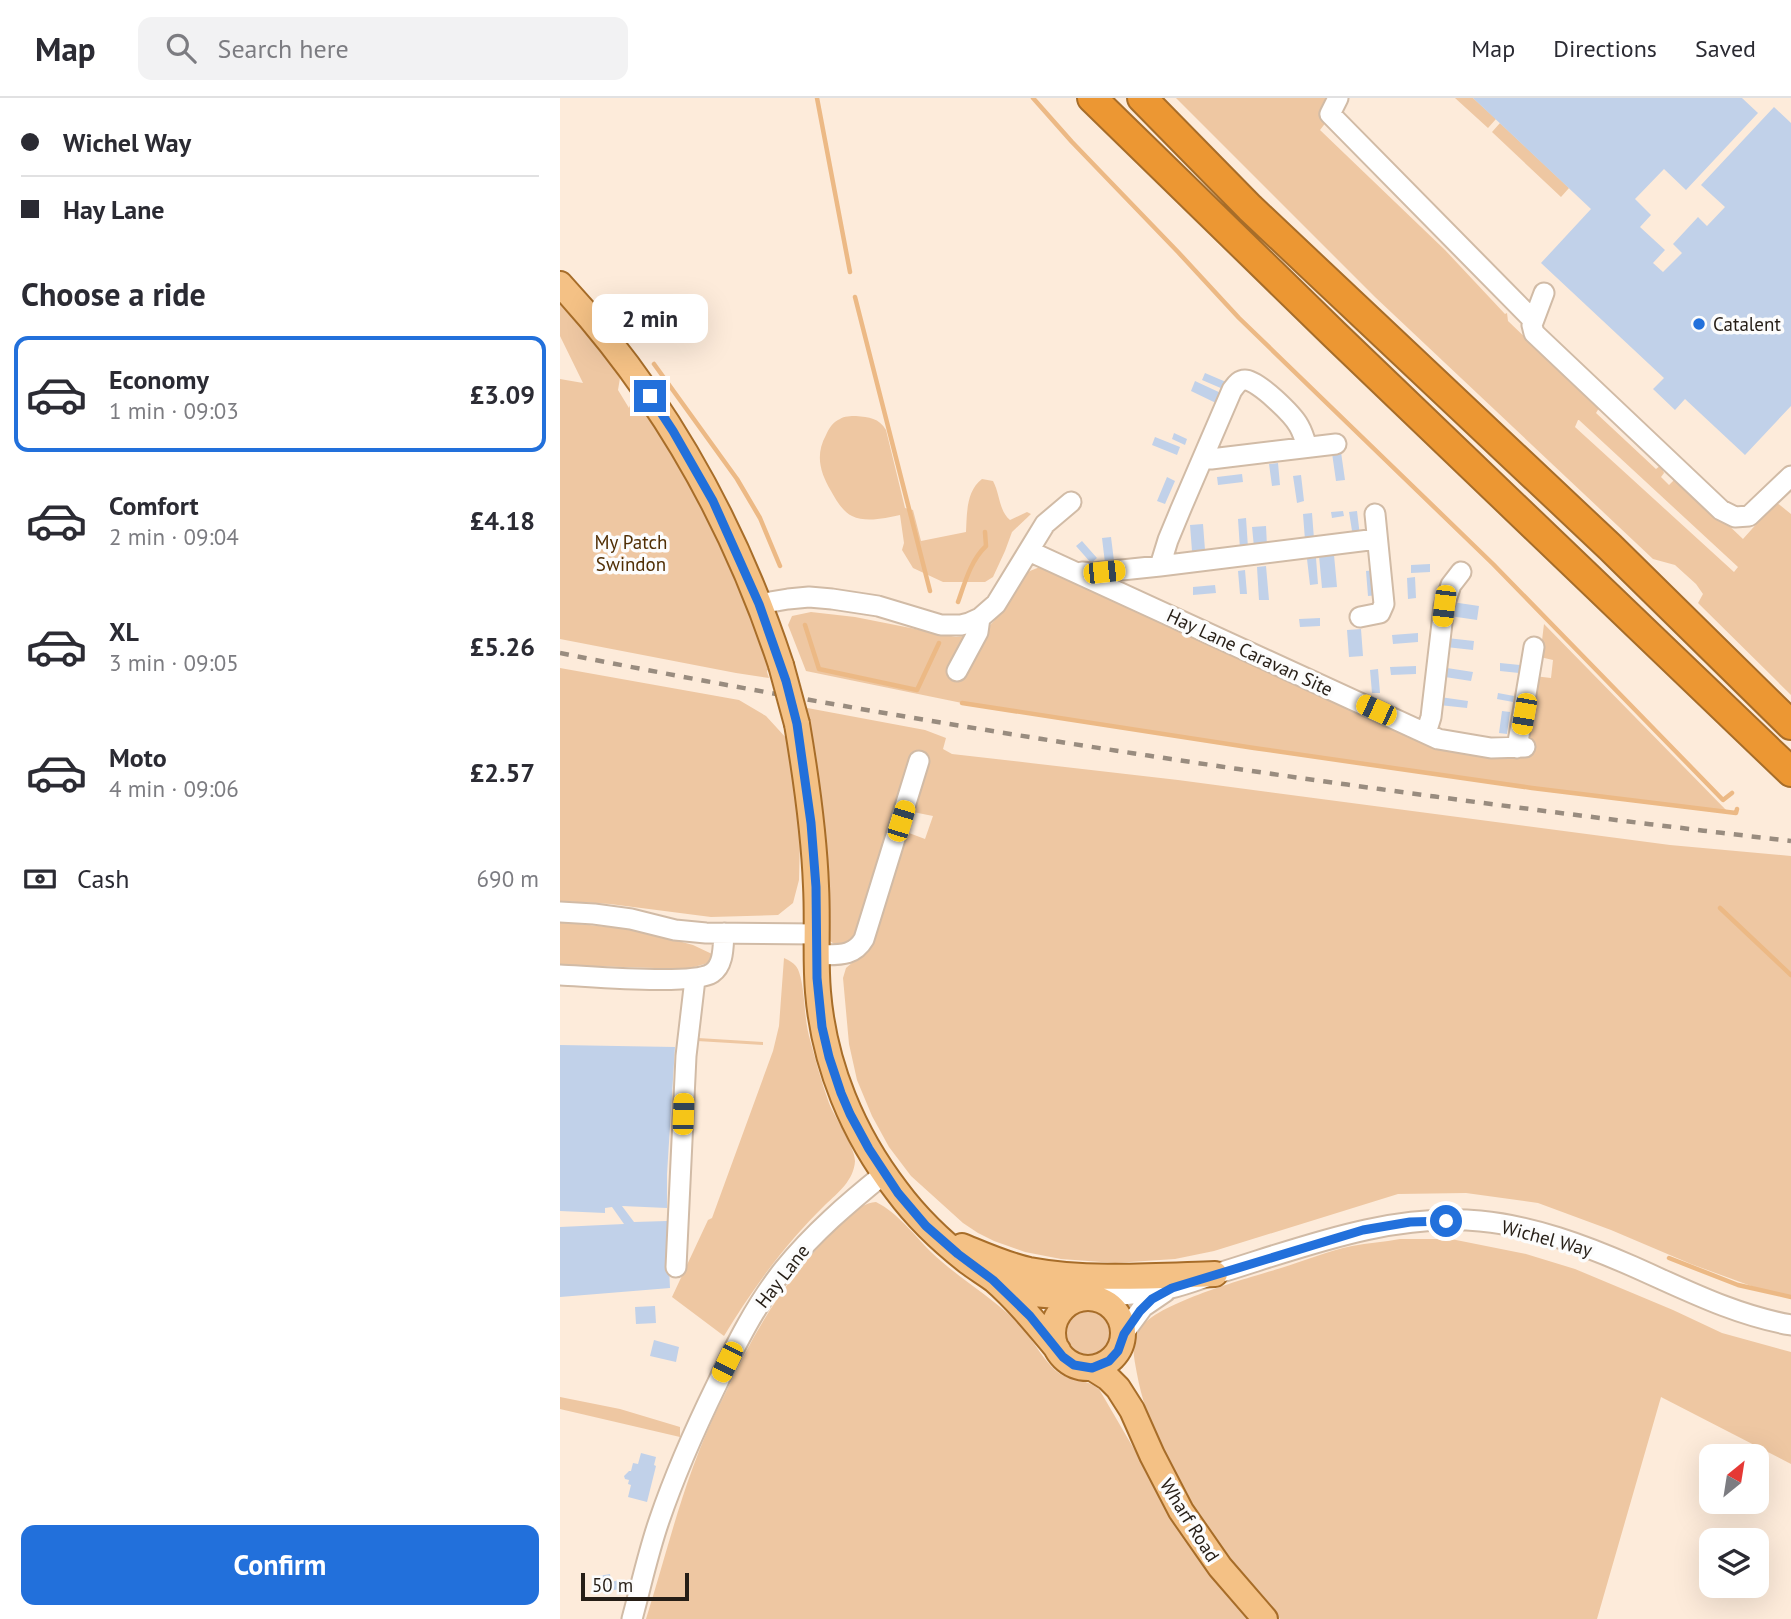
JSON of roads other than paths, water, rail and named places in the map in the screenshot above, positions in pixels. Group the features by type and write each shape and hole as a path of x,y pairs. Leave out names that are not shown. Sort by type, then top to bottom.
{"highway":[{"path":"1092,98 1791,772"},
{"path":"1142,98 1250,208 1611,547 1791,725"}],"main road":[{"path":"560,284 630,368 673,431 713,501 759,604 781,665 797,724 806,780 814,857 820,1010 826,1044 835,1077 859,1133 884,1174"},
{"name":"Wharf Road","path":"884,1174 936,1235 993,1280 1030,1316 1063,1357 1074,1365 1092,1368 1113,1383 1132,1410 1181,1511 1220,1567 1265,1619"},
{"path":"936,1235 996,1260 1041,1272 1105,1276 1215,1274"},
{"name":"Wharf Road","path":"993,1280 1033,1294 1088,1298 1113,1308 1121,1320 1132,1410"},
{"path":"1058,1350 1054,1333 1058,1316 1070,1303 1088,1298"},
{"path":"1092,1368 1109,1361 1123,1338"}],"street":[{"path":"1338,98 1330,114 1533,320"},
{"path":"1544,293 1533,320 1534,333 1721,510 1735,517 1749,516 1791,477"},
{"path":"1160,566 1176,521 1232,390 1241,380 1259,386 1291,415 1303,432 1307,447"},
{"path":"1204,457 1210,459 1336,444"},
{"path":"759,604 809,597 878,606 941,625 961,625 980,618 996,604 1045,524 1071,502"},
{"path":"1360,617 1380,612 1384,604 1375,514"},
{"name":"Hay Lane Caravan Site","path":"1074,572 1093,573 1160,566 1377,539"},
{"name":"Hay Lane Caravan Site","path":"1029,551 1438,739 1451,742 1492,748 1521,747 1534,647"},
{"path":"1426,733 1432,717 1444,606 1451,585 1461,572"},
{"path":"957,671 978,632 980,618"},
{"path":"560,912 631,919 676,930 817,945 850,953 859,948 864,939 919,761"},
{"path":"560,975 695,979 714,972 721,960 724,933"},
{"path":"676,1267 685,1070 695,979"},
{"name":"Hay Lane","path":"632,1619 656,1531 670,1492 706,1406 746,1326 799,1251 824,1225 884,1174"},
{"name":"Wichel Way","path":"1088,1298 1172,1288 1383,1226 1480,1221 1559,1237 1710,1301 1791,1325"},
{"name":"Wichel Way","path":"1123,1338 1135,1316 1147,1303 1172,1288"}],"waterway":[{"path":"817,98 850,272"},
{"path":"1033,98 1239,318 1493,564 1723,800 1732,793"},
{"path":"855,297 930,591"},
{"path":"654,364 737,479 760,518 780,566"},
{"path":"958,602 972,565 986,546 985,532"},
{"path":"805,625 819,669 917,690 939,643"},
{"path":"962,703 1532,788 1736,813 1737,809"},
{"path":"1720,908 1791,975"},
{"path":"1669,1258 1738,1285 1791,1297"}],"railway":[{"path":"560,653 866,710 1173,759 1482,803 1791,841"}],"place":[{"name":"Catalent","path":"1699,324"}],"park label":[{"name":"My Patch Swindon","path":"631,553"}]}
